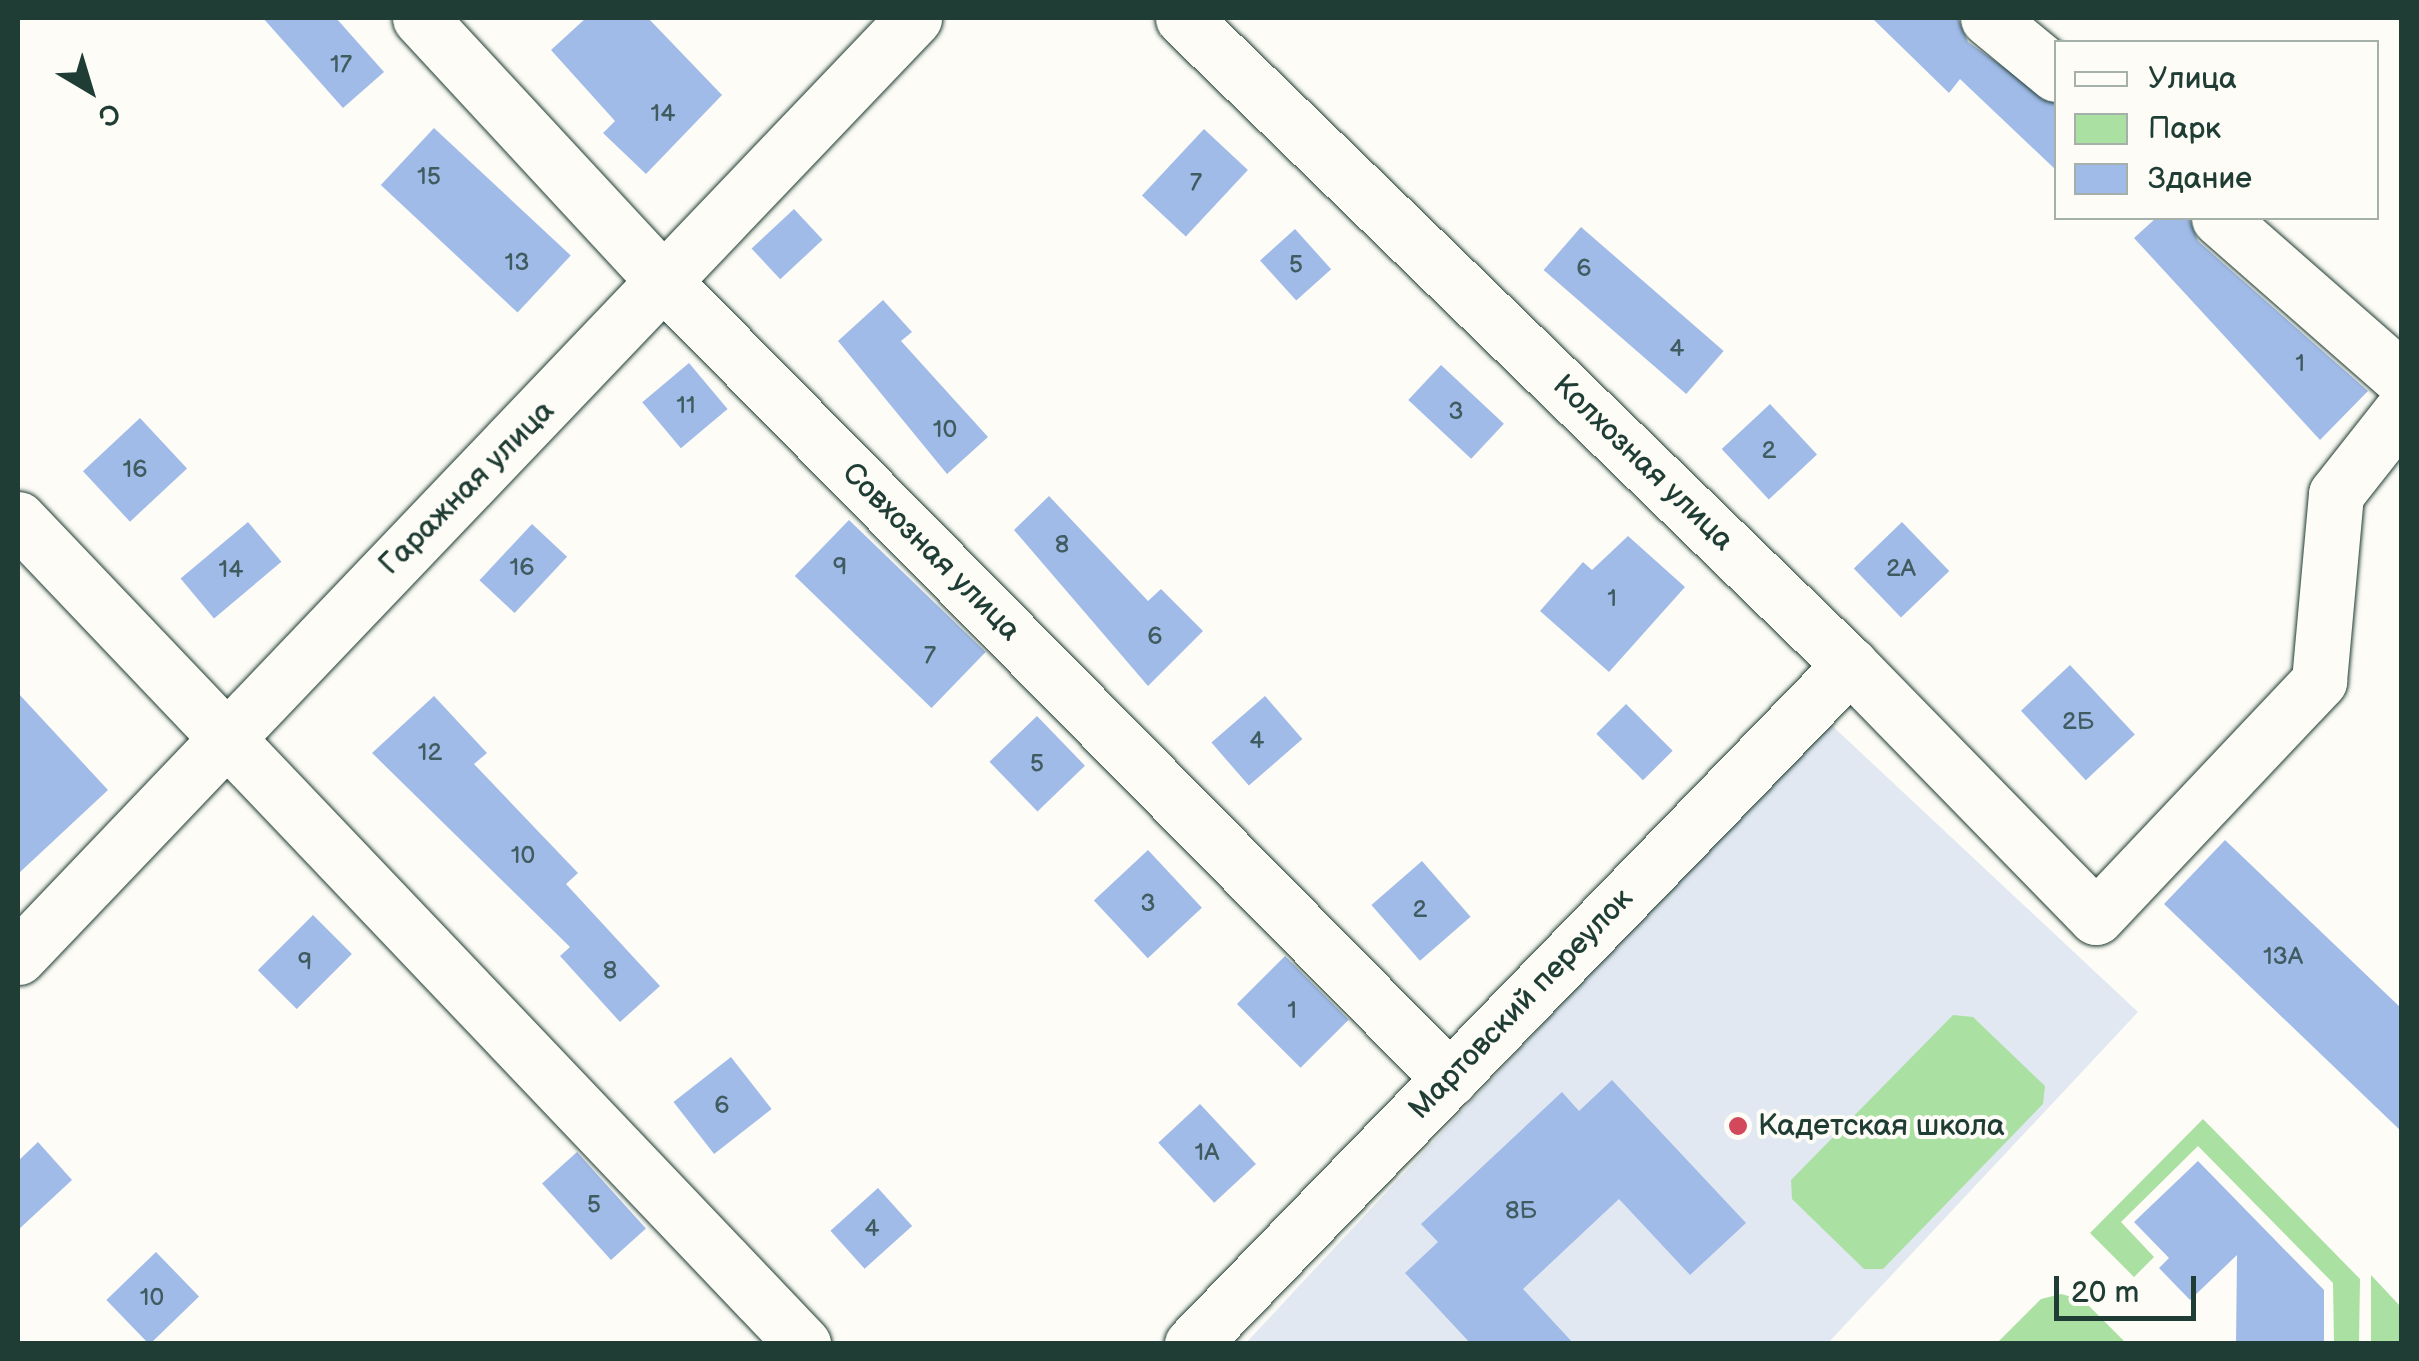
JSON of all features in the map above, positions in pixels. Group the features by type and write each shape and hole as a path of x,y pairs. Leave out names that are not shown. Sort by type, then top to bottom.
{"street":[{"name":"Совхозная улица","path":"420,18 668,285 1450,1079"},
{"name":"Гаражная улица","path":"18,957 222,736 668,285 914,18"},
{"name":"Колхозная улица","path":"1182,18 1850,665 2096,917 2319,680 2336,494 2402,410"},
{"path":"1988,18 2054,72"},
{"path":"2220,220 2402,379"},
{"path":"18,519 803,1344"},
{"name":"Мартовский переулок","path":"1192,1344 1850,665"}],"shaded area":[{"name":"Кадетская школа","path":"1826,720 2138,1012 1828,1343 1245,1344"}],"green space":[{"path":"1953,1015 1973,1017 2045,1086 2043,1104 1883,1269 1864,1269 1792,1199 1791,1180"},
{"path":"2203,1119 2360,1279 2359,1343 2334,1343 2333,1283 2198,1146 2121,1222 2154,1257 2134,1277 2090,1233"},
{"path":"2371,1275 2401,1307 2401,1343 2371,1343"},
{"path":"2061,1294 2083,1300 2126,1343 1997,1343 2041,1299"}],"building":[{"path":"263,18 336,18 384,72 343,108"},
{"path":"586,18 648,18 722,95 646,174 603,133 615,121 551,50"},
{"path":"1872,18 1958,18 1968,42 2054,103 2054,168 1960,79 1949,93"},
{"path":"434,128 571,256 518,313 381,185"},
{"path":"1204,129 1248,170 1186,236 1142,196"},
{"path":"794,209 823,240 780,279 752,249"},
{"path":"2154,220 2190,220 2198,241 2368,391 2320,440 2134,238"},
{"path":"1581,227 1724,351 1686,394 1544,270"},
{"path":"1295,229 1331,269 1296,301 1260,260"},
{"path":"883,300 912,332 901,341 988,437 947,474 838,341"},
{"path":"689,363 728,409 681,448 642,402"},
{"path":"1441,365 1504,424 1471,459 1408,400"},
{"path":"1770,404 1817,454 1769,499 1722,449"},
{"path":"140,418 187,468 130,522 83,471"},
{"path":"1049,496 1148,601 1161,589 1203,631 1148,686 1014,530"},
{"path":"849,520 986,652 931,708 795,576"},
{"path":"248,522 281,562 214,618 181,579"},
{"path":"1902,522 1949,571 1901,617 1854,569"},
{"path":"532,524 567,557 515,613 479,580"},
{"path":"1628,536 1685,587 1609,672 1540,611 1583,562 1592,570"},
{"path":"2070,665 2135,734 2086,780 2021,711"},
{"path":"18,693 108,790 18,874"},
{"path":"434,696 487,753 474,764 578,873 566,884 660,986 620,1022 560,956 570,947 372,753"},
{"path":"1265,696 1302,739 1249,786 1211,743"},
{"path":"1626,704 1673,751 1643,780 1596,734"},
{"path":"1037,716 1085,766 1037,811 990,762"},
{"path":"2225,840 2402,1009 2402,1132 2164,904"},
{"path":"1148,850 1202,908 1148,958 1094,900"},
{"path":"1422,861 1471,917 1420,961 1371,905"},
{"path":"313,915 352,954 297,1009 258,970"},
{"path":"1285,956 1349,1020 1301,1068 1237,1004"},
{"path":"731,1057 772,1109 714,1154 673,1102"},
{"path":"1612,1080 1746,1223 1690,1275 1619,1199 1523,1289 1574,1344 1471,1344 1405,1273 1438,1242 1421,1224 1562,1092 1579,1111"},
{"path":"1200,1104 1256,1164 1214,1203 1158,1143"},
{"path":"38,1142 72,1180 18,1230 18,1161"},
{"path":"577,1152 646,1229 611,1260 542,1183"},
{"path":"2198,1161 2324,1290 2324,1344 2236,1344 2237,1255 2190,1300 2159,1268 2169,1258 2134,1222"},
{"path":"878,1188 912,1226 865,1269 830,1231"},
{"path":"156,1252 199,1297 150,1344 106,1300"}],"place":[{"name":"Кадетская школа","path":"1738,1126"}]}
